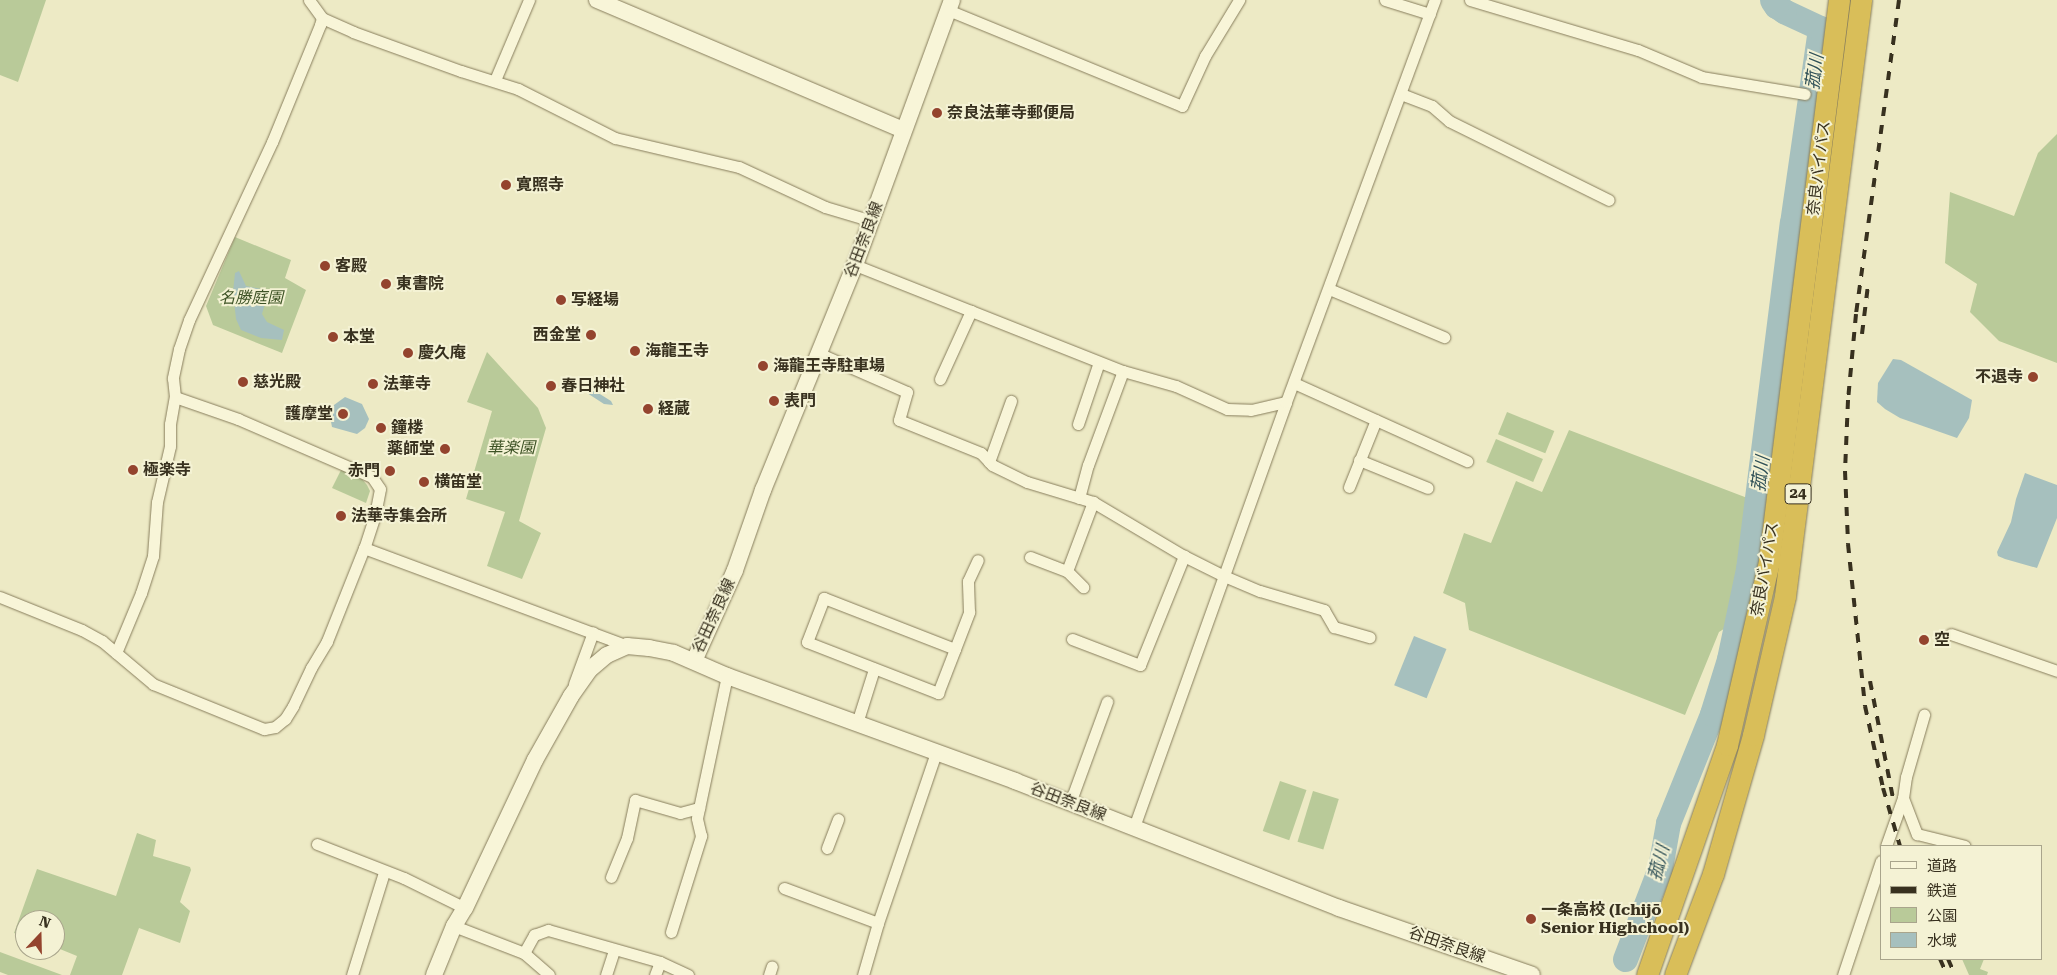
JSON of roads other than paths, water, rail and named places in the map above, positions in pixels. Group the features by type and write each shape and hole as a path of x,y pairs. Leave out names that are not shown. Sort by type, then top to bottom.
{"highway":[{"name":"奈良バイパス","path":"1647,975 1727,745 1769,561 1840,0"},
{"name":"奈良バイパス","path":"1674,975 1716,865 1753,735 1785,596 1861,0"}],"main road":[{"path":"597,0 904,130"},
{"name":"谷田奈良線","path":"950,5 855,265 763,490 735,570 694,661 728,676 1070,802 1339,908 1532,975"},
{"path":"434,975 454,926 465,908 535,760 571,696 589,670 607,655 627,646 649,648 694,661"}],"street":[{"path":"309,0 322,18 353,32 461,71 518,89 615,138 739,167 825,207 872,220"},
{"path":"494,80 529,0"},
{"path":"950,5 1182,106 1204,56 1239,0"},
{"path":"1385,0 1430,14"},
{"path":"1134,827 1286,402 1435,0"},
{"path":"1470,0 1638,50 1702,77 1805,94"},
{"path":"116,653 141,593 153,556 157,502 170,446 170,424 175,397 173,378 179,349 189,320 272,142 322,18"},
{"path":"1401,94 1432,106 1449,121 1609,200"},
{"path":"855,265 1123,371 1176,386 1227,409 1250,410 1286,402"},
{"path":"1329,289 1444,337"},
{"path":"940,378 971,311"},
{"path":"818,353 907,392 899,420 981,453 988,462 1027,482 1093,502 1184,556 1224,576 1260,591 1324,610 1334,627 1370,637"},
{"path":"1078,424 1100,362"},
{"path":"1079,498 1088,465 1123,371"},
{"path":"1294,383 1467,461"},
{"path":"0,597 82,630 102,641 153,684 264,729 275,727 285,719 327,642 364,548 375,515 380,489 372,476 238,419 175,397"},
{"path":"988,462 1011,400"},
{"path":"1349,487 1376,420"},
{"path":"1360,460 1428,488"},
{"path":"1067,571 1093,502"},
{"path":"364,548 627,646"},
{"path":"1072,638 1140,666 1184,556"},
{"path":"1030,557 1067,571 1083,587"},
{"path":"955,649 824,598 807,642 938,694 969,612 968,581 978,560"},
{"path":"571,696 593,632"},
{"path":"1951,634 2057,671"},
{"path":"857,723 874,668"},
{"path":"671,932 701,836 697,818 728,676"},
{"path":"1070,802 1107,702"},
{"path":"1886,845 1903,798 1906,777 1924,715"},
{"path":"863,975 878,923 936,753"},
{"path":"1903,798 1917,834 1961,845"},
{"path":"611,877 627,838 635,800 680,813 699,808"},
{"path":"827,848 838,819"},
{"path":"317,844 384,872 404,878 465,908"},
{"path":"1843,975 1880,864"},
{"path":"352,975 384,872"},
{"path":"784,888 878,923"},
{"path":"454,926 524,953 549,975"},
{"path":"524,953 534,934 548,930 660,962 688,975"},
{"path":"606,975 614,950"},
{"path":"655,975 660,962"}],"water":[{"path":"239,271 246,286 272,291 276,295 265,304 262,314 267,322 284,330 282,340 261,338 241,330 236,319 233,292 235,273"},
{"path":"1893,359 1901,360 1972,400 1969,418 1957,438 1900,418 1877,402 1878,383"},
{"path":"586,376 595,391 611,401 613,405 604,404 584,391 578,381"},
{"path":"345,397 362,404 369,419 365,428 357,434 332,427 330,416 334,405"},
{"path":"2025,473 2057,485 2057,518 2037,568 2005,559 1998,556 1997,552 2011,522 2016,499"},
{"path":"1414,636 1446,649 1427,698 1394,685"}],"waterway":[{"name":"菰川","path":"1625,959 1660,868 1668,823 1712,714 1729,659 1748,569 1792,223 1820,28 1784,11 1776,6 1772,0"}],"railway":[{"path":"1899,0 1856,314 1848,400 1845,471 1848,544 1865,706 1883,788 1900,845"},
{"path":"1862,334 1868,285"},
{"path":"1870,681 1894,803"},
{"path":"1940,960 1947,975"},
{"path":"1948,960 1955,975"}],"place":[{"name":"奈良法華寺郵便局","path":"937,113"},
{"name":"寛照寺","path":"506,185"},
{"name":"客殿","path":"325,266"},
{"name":"東書院","path":"386,284"},
{"name":"写経場","path":"561,300"},
{"name":"西金堂","path":"591,335"},
{"name":"本堂","path":"333,337"},
{"name":"海龍王寺","path":"635,351"},
{"name":"慶久庵","path":"408,353"},
{"name":"海龍王寺駐車場","path":"763,366"},
{"name":"不退寺","path":"2033,377"},
{"name":"慈光殿","path":"243,382"},
{"name":"法華寺","path":"373,384"},
{"name":"春日神社","path":"551,386"},
{"name":"表門","path":"774,401"},
{"name":"経蔵","path":"648,409"},
{"name":"護摩堂","path":"343,414"},
{"name":"鐘楼","path":"381,428"},
{"name":"薬師堂","path":"445,449"},
{"name":"極楽寺","path":"133,470"},
{"name":"赤門","path":"390,471"},
{"name":"横笛堂","path":"424,482"},
{"name":"法華寺集会所","path":"341,516"},
{"name":"空","path":"1924,640"},
{"name":"一条高校 (Ichijō Senior Highchool)","path":"1531,919"}],"park label":[{"name":"名勝庭園","path":"251,298"},
{"name":"華楽園","path":"511,448"}]}
